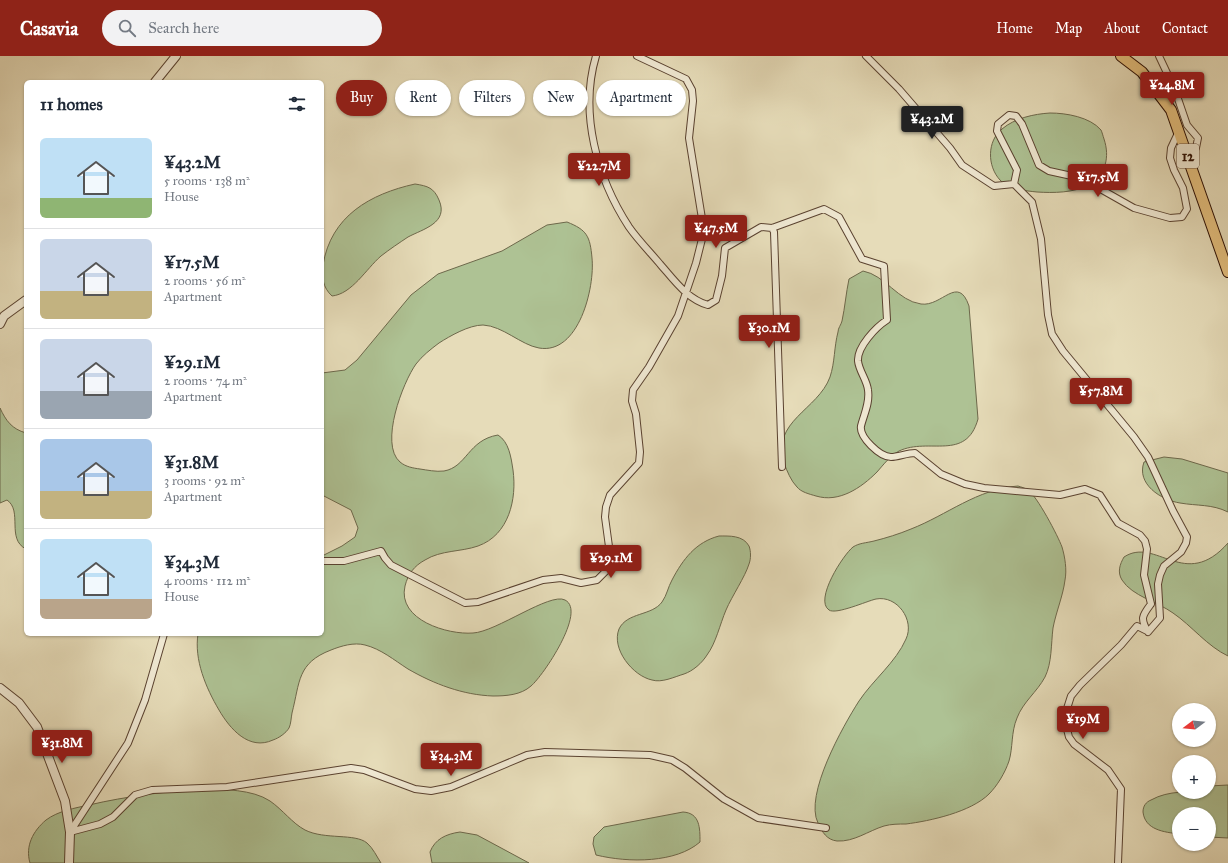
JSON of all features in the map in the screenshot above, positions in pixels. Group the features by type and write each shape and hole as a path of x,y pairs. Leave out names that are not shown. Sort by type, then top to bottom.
{"main road":[{"name":"12","path":"1121,56 1142,72 1171,110 1228,272"}],"street":[{"path":"157,80 176,56"},
{"path":"596,56 592,69 589,108 593,140 614,201 630,227 685,292 696,302 708,305 716,300 722,276 725,248 761,228 772,228 824,209 839,217 862,259 884,266 887,320 875,328 861,349 858,360 868,389 868,406 861,428 866,439 874,449 890,457 915,453 941,474 965,484 984,488 1060,495 1085,489 1100,495 1118,523 1140,535 1145,541 1147,549 1144,574 1151,604 1143,615 1142,623 1148,632"},
{"path":"324,561 344,561 381,551 391,565 465,603 478,602 543,580 561,578 581,583 596,580 607,570 610,554 605,517 606,507 610,495 639,463 640,452 636,414 632,401 633,390 649,367 678,316 696,262 704,231 689,138 693,101 692,90 686,79 637,56"},
{"path":"866,56 899,89 950,148 962,165 994,186 1014,184"},
{"path":"1159,56 1175,90 1187,125 1198,138 1196,148 1188,157"},
{"path":"1014,184 1017,170 997,131 998,124 1009,115 1016,116 1022,124 1039,165 1049,171 1081,178 1134,208 1170,218 1182,217 1186,210 1183,188 1170,158 1171,148 1179,131"},
{"path":"1014,184 1032,202 1040,239 1048,315 1052,334 1063,351 1134,437 1148,457 1187,537 1186,543 1181,552 1164,566 1158,584 1160,618 1148,632"},
{"path":"772,228 774,232 782,467"},
{"path":"0,324 4,316 24,301"},
{"path":"1118,863 1121,789 1108,770 1074,744 1069,737 1064,718 1071,696 1080,685 1121,645 1137,626 1148,632"},
{"path":"70,832 128,743 145,700 163,636"},
{"path":"0,688 19,703 37,727 65,801 70,832 69,863"},
{"path":"70,832 100,824 113,817 135,795 152,790 227,787 351,768 364,770 415,789 431,791 451,787 527,755 545,752 650,755 672,760 685,768 724,800 758,818 826,828"}],"green space":[{"path":"1050,113 1070,115 1084,119 1091,122 1101,130 1107,152 1103,171 1094,181 1076,190 1063,192 1043,192 1028,191 1007,186 996,174 991,161 991,147 997,134 1007,125 1019,119 1038,114"},
{"path":"415,184 433,190 439,200 441,208 438,220 427,228 408,237 391,248 375,261 346,291 332,296 324,284 324,261 327,248 334,233 344,220 355,210 368,201 398,188"},
{"path":"567,222 574,225 583,231 590,244 592,258 591,285 582,316 574,330 565,341 553,347 539,348 532,346 498,329 483,325 466,329 443,340 421,358 405,384 395,413 392,428 392,442 394,453 402,464 412,468 444,471 452,469 480,442 488,438 498,435 505,442 510,455 513,470 514,493 509,515 504,525 489,541 478,546 438,554 421,562 412,571 408,578 405,586 405,598 409,608 416,616 427,623 438,628 463,633 483,631 548,602 558,599 565,600 570,606 571,617 561,643 553,657 537,680 527,689 513,694 493,696 460,691 438,684 408,669 382,652 365,645 352,644 343,646 320,655 306,667 299,683 288,730 280,737 264,743 256,743 241,736 223,717 202,674 199,664 198,636 324,636 324,555 342,546 355,537 358,528 351,510 324,496 324,373 345,370 357,360 411,295 438,274 502,251 547,225"},
{"path":"863,271 878,277 905,298 913,302 929,304 955,292 960,293 965,297 969,306 978,419 972,432 965,440 956,444 945,446 911,447 899,451 890,458 871,478 857,488 841,496 825,498 805,493 795,485 789,476 784,463 782,449 784,436 790,426 824,388 830,377 838,331 842,322 849,279"},
{"path":"0,408 10,424 24,432 24,547 17,539 15,532 15,518 12,505 7,500 0,503"},
{"path":"1164,457 1182,459 1228,473 1228,512 1210,506 1186,504 1173,501 1158,495 1152,490 1147,484 1142,470 1144,462"},
{"path":"1018,486 1027,489 1032,494 1047,517 1062,547 1066,572 1063,592 1053,628 1050,660 1047,672 1042,682 1023,707 1017,718 1010,756 1003,775 989,794 972,806 961,811 927,821 884,826 849,840 837,841 830,839 821,829 815,811 816,796 827,761 835,743 859,701 902,647 908,632 908,624 902,610 891,601 884,599 876,599 838,611 829,610 825,605 825,597 827,588 837,568 848,552 855,546 906,531 989,492"},
{"path":"719,536 736,537 746,542 750,550 750,562 742,581 726,610 710,650 700,664 687,673 660,681 645,677 631,667 621,653 617,637 619,629 633,617 652,610 658,606 664,599 672,580 681,565 691,552 704,542"},
{"path":"1228,543 1228,656 1213,647 1173,613 1139,595 1126,586 1120,577 1120,565 1124,557 1136,552 1148,553 1185,563 1198,563 1212,557"},
{"path":"1228,785 1228,838 1216,837 1216,807 1172,807 1172,833 1156,829 1147,823 1143,812 1145,804 1149,801 1172,793 1172,799 1216,799 1216,786"},
{"path":"204,788 246,792 263,797 305,830 321,835 362,840 371,847 381,863 30,863 29,845 31,839 41,824 56,814 118,799"},
{"path":"683,812 689,813 696,818 700,832 700,842 690,849 665,857 637,860 609,858 596,855 593,844 594,837 604,827"},
{"path":"460,832 477,835 529,863 432,863 430,852 438,840 450,834"}]}
